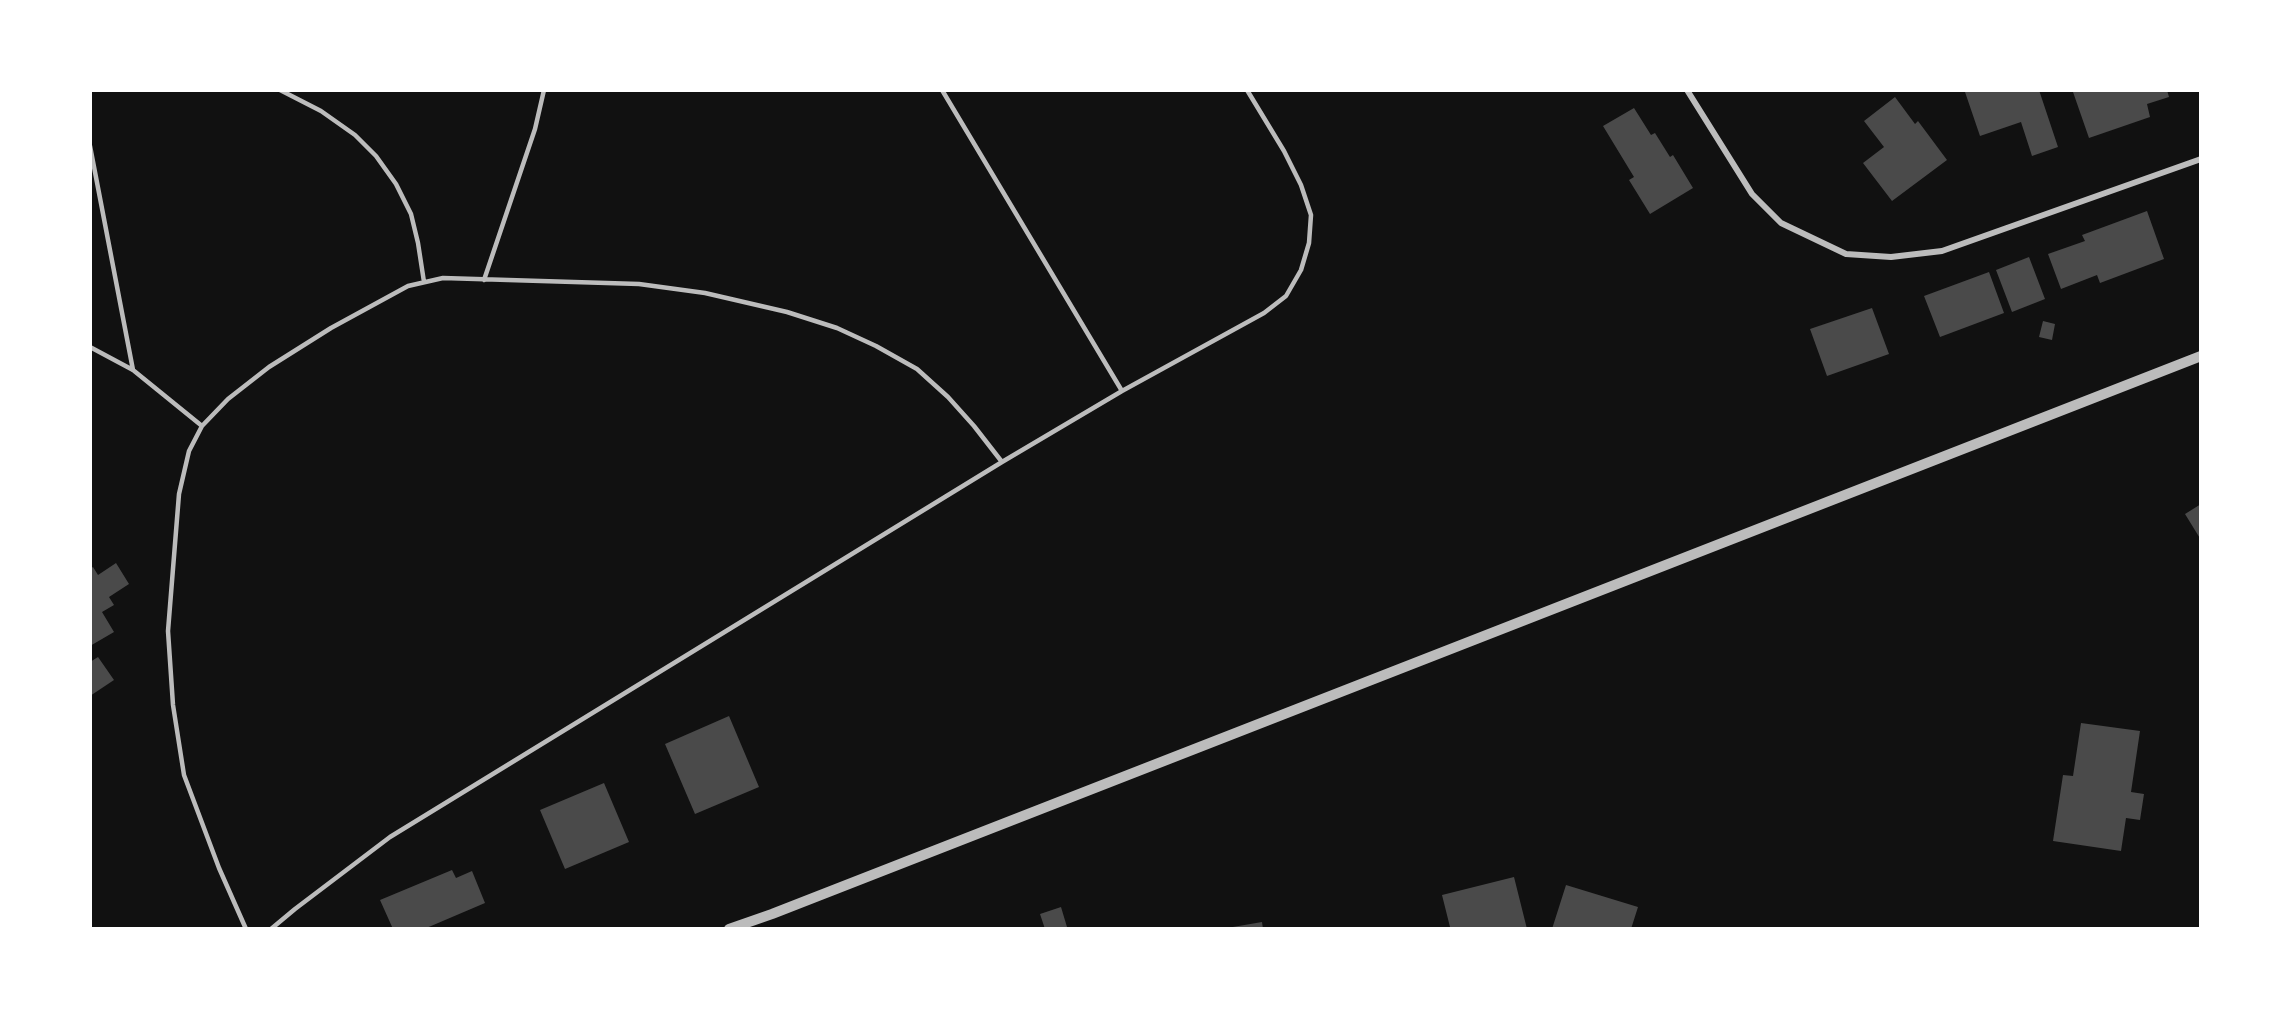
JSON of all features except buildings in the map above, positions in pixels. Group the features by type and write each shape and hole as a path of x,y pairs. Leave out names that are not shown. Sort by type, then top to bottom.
{"street":[{"path":"1688,90 1752,194 1781,223 1846,254 1891,257 1942,250 2201,159"},
{"path":"729,929 2201,356"}],"lane":[{"path":"280,90 321,111 355,135 376,156 396,184 411,214 424,282"},
{"path":"484,280 535,129 544,90"},
{"path":"942,90 1122,392"},
{"path":"272,929 390,837 1002,462 1264,313 1286,296 1301,270 1309,243 1311,215 1301,185 1284,151 1247,90"},
{"path":"90,146 133,370"},
{"path":"246,929 219,868 184,775 173,705 168,631 179,494 189,452 202,426 228,399 269,367 331,328 408,286 443,278 639,284 705,293 787,312 837,328 917,369 948,397 1002,462"},
{"path":"90,347 133,370 202,426"}]}
